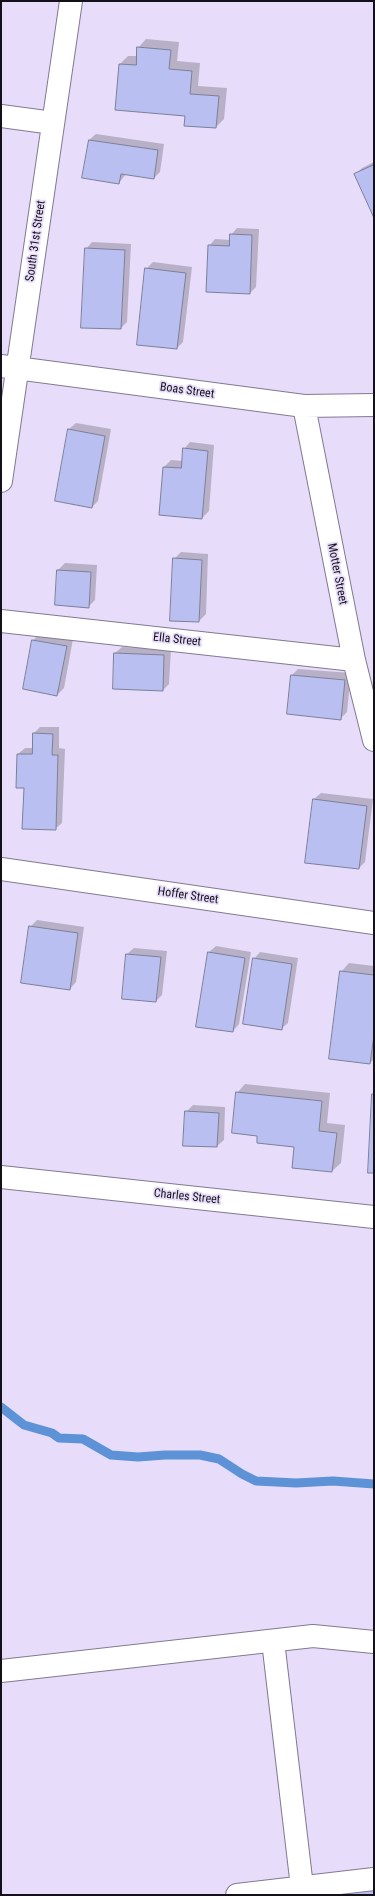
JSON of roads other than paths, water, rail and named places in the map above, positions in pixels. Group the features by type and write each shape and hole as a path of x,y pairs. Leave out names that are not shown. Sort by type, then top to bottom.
{"street":[{"name":"South 31st Street","path":"1,481 10,367 53,123 70,1"},
{"path":"1,116 53,123"},
{"name":"Boas Street","path":"10,367 304,406 374,405"},
{"name":"Motter Street","path":"304,406 354,660 374,740"},
{"name":"Ella Street","path":"1,620 354,660"},
{"name":"Hoffer Street","path":"1,870 374,923"},
{"name":"Charles Street","path":"1,1177 374,1217"},
{"path":"1,1671 313,1636 374,1642"},
{"path":"273,1641 302,1887"},
{"path":"237,1895 374,1879"}],"waterway":[{"path":"1,1407 24,1425 52,1433 59,1438 83,1439 111,1455 138,1457 200,1455 219,1459 256,1481 296,1483 333,1481 374,1484"}]}
